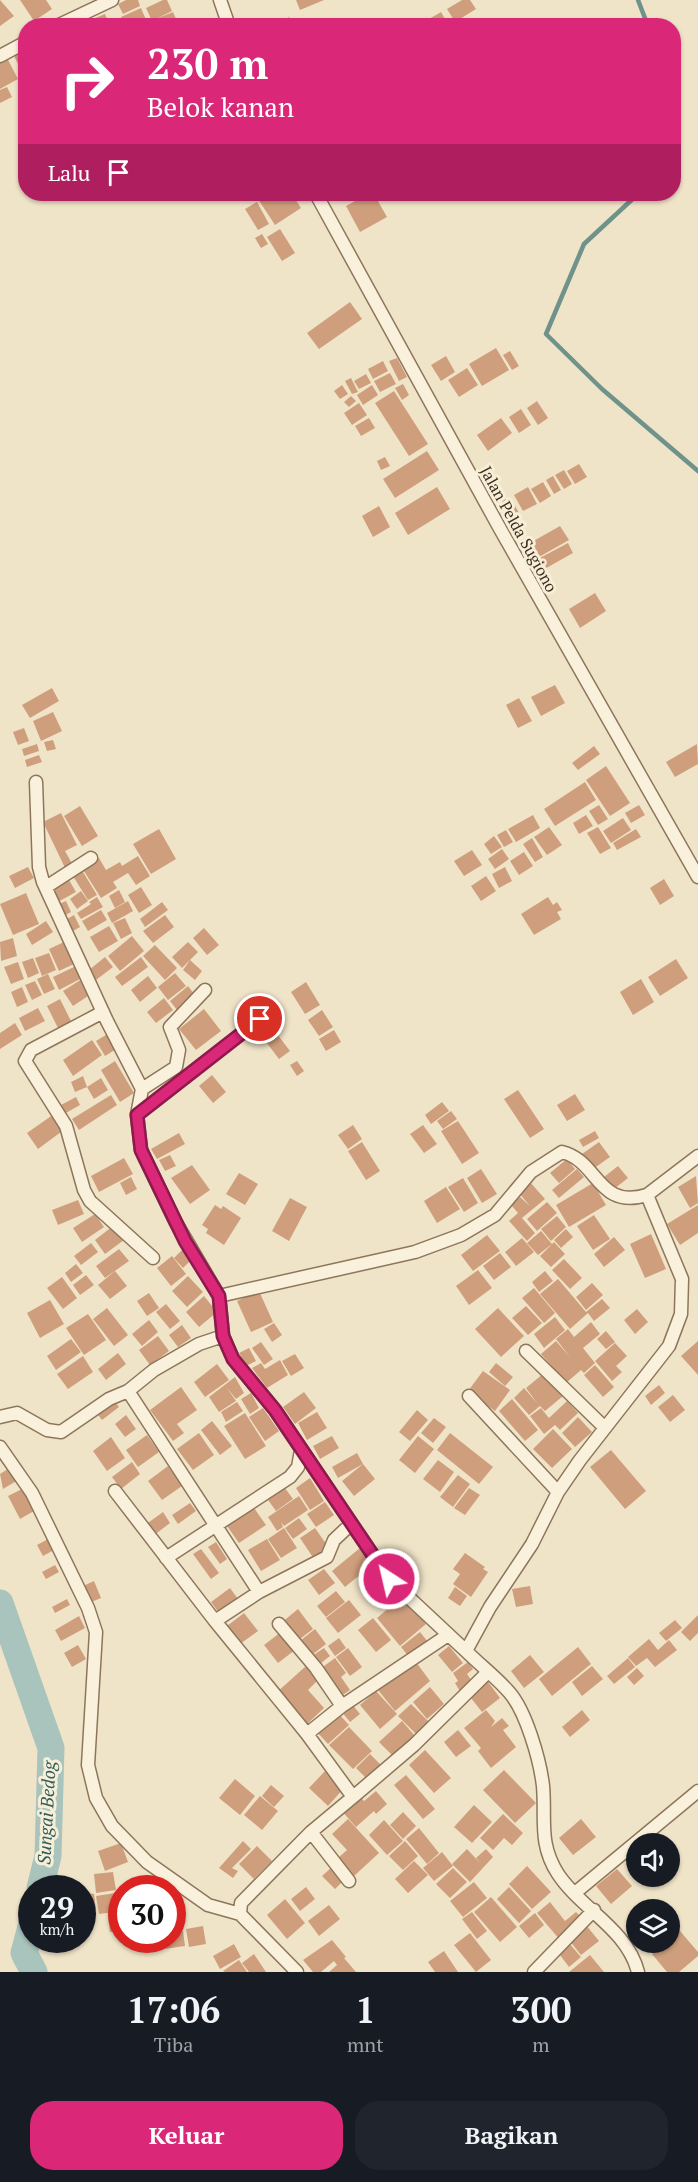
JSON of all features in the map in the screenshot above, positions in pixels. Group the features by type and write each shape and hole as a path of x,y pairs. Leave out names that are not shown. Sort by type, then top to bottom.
{"street":[{"path":"74,18 112,0"},
{"path":"220,0 226,18"},
{"path":"0,56 18,46"},
{"name":"Jalan Pelda Sugiono","path":"320,201 498,527 698,877"},
{"path":"36,782 39,867 103,1012 142,1089 137,1115 141,1150 180,1231 219,1296 223,1336 233,1359 275,1410 389,1579 510,1694 529,1730 543,1785 542,1828 548,1855 559,1875 610,1926 635,1963 638,1972"},
{"path":"46,887 91,858"},
{"path":"142,1089 176,1067 179,1050 170,1027 205,990"},
{"path":"103,1012 31,1050 25,1061 66,1126 84,1190 90,1201 153,1258"},
{"path":"219,1296 415,1252 461,1235 495,1215 531,1172 562,1152 574,1155 607,1191 621,1198 647,1195 698,1156"},
{"path":"466,1651 490,1607 532,1544 558,1492 604,1427 669,1346 681,1314 682,1279 647,1195"},
{"path":"0,1417 17,1413 47,1430 61,1432 109,1399 128,1391 154,1370 199,1344 223,1336"},
{"path":"526,1351 604,1427"},
{"path":"128,1391 151,1431 217,1526 259,1592"},
{"path":"469,1396 558,1492"},
{"path":"0,1446 32,1493 88,1608 96,1632 88,1765 96,1798 112,1826 147,1862 208,1905 240,1914 297,1972"},
{"path":"166,1558 290,1477 298,1467 301,1450"},
{"path":"116,1491 215,1621 307,1734 353,1797"},
{"path":"215,1621 259,1592 327,1557 334,1540 351,1524"},
{"path":"279,1624 316,1668 342,1706"},
{"path":"307,1734 342,1706 448,1635"},
{"path":"240,1914 241,1904 311,1832 414,1745 488,1672"},
{"path":"576,1892 698,1791"},
{"path":"311,1832 349,1881"},
{"path":"534,1972 594,1910"}],"lane":[{"path":"137,1115 260,1019"}],"building":[{"path":"0,0 14,16 0,26"},
{"path":"20,0 46,0 52,9 38,18 32,18"},
{"path":"126,0 138,0 140,6 123,14 118,4"},
{"path":"167,0 172,11 158,18 151,18 146,8"},
{"path":"296,0 324,0 300,10"},
{"path":"462,0 470,0 476,9 461,18 453,18 447,9"},
{"path":"141,8 145,18 121,18"},
{"path":"173,12 176,18 158,18"},
{"path":"441,12 444,18 431,18"},
{"path":"6,56 18,79 0,89 0,60"},
{"path":"7,87 12,97 0,103 0,90"},
{"path":"259,201 296,201 301,208 275,225"},
{"path":"355,201 378,201 387,217 360,232 346,206"},
{"path":"257,202 269,224 258,230 245,209"},
{"path":"280,229 295,253 282,261 267,237"},
{"path":"262,234 268,244 261,248 255,238"},
{"path":"350,302 362,319 319,349 307,333"},
{"path":"496,348 509,370 482,386 469,364"},
{"path":"510,351 519,366 512,370 503,355"},
{"path":"446,356 455,372 441,381 431,365"},
{"path":"397,358 407,377 399,381 389,361"},
{"path":"383,361 388,371 373,379 368,369"},
{"path":"467,368 478,385 459,397 448,380"},
{"path":"390,373 396,384 380,392 374,381"},
{"path":"366,374 371,383 359,389 354,381"},
{"path":"351,378 358,392 352,394 345,381"},
{"path":"403,384 409,395 402,400 395,388"},
{"path":"342,385 348,394 340,399 334,391"},
{"path":"372,385 378,395 363,405 357,395"},
{"path":"394,391 428,444 409,456 375,403"},
{"path":"351,396 356,401 349,407 344,402"},
{"path":"537,401 548,418 538,425 527,408"},
{"path":"359,403 367,415 352,425 344,413"},
{"path":"521,409 531,425 519,433 509,417"},
{"path":"369,418 375,428 361,436 355,426"},
{"path":"501,418 512,433 488,451 477,435"},
{"path":"427,451 439,470 395,498 383,479"},
{"path":"385,457 390,466 381,470 377,461"},
{"path":"579,464 587,477 575,484 567,471"},
{"path":"564,470 572,484 564,489 555,475"},
{"path":"553,476 561,490 554,494 546,480"},
{"path":"543,482 551,496 540,503 531,489"},
{"path":"437,487 450,509 408,535 395,513"},
{"path":"528,487 537,504 523,511 514,495"},
{"path":"510,497 519,513 511,517 502,501"},
{"path":"379,506 390,527 373,537 362,516"},
{"path":"560,526 569,540 539,557 530,543"},
{"path":"568,543 573,553 541,571 536,560"},
{"path":"595,593 606,611 580,628 569,609"},
{"path":"555,685 565,703 541,716 531,697"},
{"path":"52,688 59,701 30,718 22,705"},
{"path":"519,698 532,721 518,728 506,705"},
{"path":"53,712 62,731 41,741 33,721"},
{"path":"24,728 29,741 18,745 13,732"},
{"path":"53,740 56,749 47,751 44,742"},
{"path":"37,744 39,751 24,756 22,749"},
{"path":"697,744 698,764 675,777 666,762"},
{"path":"594,746 600,754 578,770 572,763"},
{"path":"39,755 42,762 27,767 25,760"},
{"path":"606,766 630,803 610,816 586,780"},
{"path":"585,782 596,800 555,826 544,809"},
{"path":"599,805 608,819 598,825 589,811"},
{"path":"639,805 645,815 631,823 625,813"},
{"path":"80,806 98,836 82,846 64,816"},
{"path":"61,813 77,845 65,851 74,867 67,872 43,822"},
{"path":"533,815 540,828 516,842 508,829"},
{"path":"586,815 593,826 579,834 573,823"},
{"path":"623,818 631,830 611,843 603,831"},
{"path":"549,827 562,845 547,855 534,837"},
{"path":"598,827 611,848 600,854 587,833"},
{"path":"159,829 176,859 151,874 133,844"},
{"path":"636,829 641,837 617,850 613,843"},
{"path":"506,830 513,842 504,847 497,835"},
{"path":"494,836 502,847 491,854 484,844"},
{"path":"532,838 543,857 535,862 523,844"},
{"path":"502,849 509,859 495,869 488,859"},
{"path":"472,850 482,865 464,876 454,861"},
{"path":"524,852 533,866 519,875 510,861"},
{"path":"138,856 150,876 136,885 128,873 113,882 117,888 101,898 82,868 99,858 106,870 120,862 122,866"},
{"path":"28,867 34,878 15,888 9,876"},
{"path":"80,867 97,895 88,900 71,873"},
{"path":"505,867 512,881 499,888 492,874"},
{"path":"486,876 496,891 481,901 471,886"},
{"path":"664,879 674,896 660,905 650,888"},
{"path":"69,880 76,892 56,903 49,891"},
{"path":"141,887 152,905 139,913 128,895"},
{"path":"119,890 125,902 115,908 109,896"},
{"path":"81,891 88,901 77,909 70,899"},
{"path":"26,893 39,924 13,935 0,904"},
{"path":"97,897 103,907 81,919 77,913"},
{"path":"548,897 553,905 557,902 562,910 557,912 561,919 534,935 521,914"},
{"path":"66,901 71,912 64,916 59,904"},
{"path":"128,901 133,911 112,923 107,913"},
{"path":"162,902 168,910 145,927 140,919"},
{"path":"101,910 107,920 88,931 82,921"},
{"path":"74,915 80,927 73,931 67,919"},
{"path":"165,915 174,927 153,943 143,931"},
{"path":"125,918 132,933 121,939 113,923"},
{"path":"46,921 53,932 32,945 26,934"},
{"path":"109,926 118,941 99,952 90,937"},
{"path":"204,928 219,945 207,955 193,938"},
{"path":"132,936 144,951 120,971 108,956"},
{"path":"13,938 17,956 1,961 0,942"},
{"path":"64,942 74,964 59,971 49,949"},
{"path":"188,942 198,952 182,968 172,957"},
{"path":"155,945 177,968 165,980 143,956"},
{"path":"49,953 56,970 42,976 35,958"},
{"path":"105,957 113,967 96,980 89,970"},
{"path":"141,957 148,967 122,986 115,977"},
{"path":"33,958 39,973 28,978 22,962"},
{"path":"676,959 688,978 660,996 648,977"},
{"path":"190,960 202,971 195,980 183,970"},
{"path":"18,962 24,979 11,984 4,967"},
{"path":"76,966 82,978 59,990 53,977"},
{"path":"175,973 186,986 168,1000 158,987"},
{"path":"48,974 55,989 44,994 37,979"},
{"path":"148,976 157,988 140,1002 131,990"},
{"path":"82,979 91,994 73,1006 63,991"},
{"path":"641,979 654,1002 633,1015 620,992"},
{"path":"35,981 42,995 32,1000 25,985"},
{"path":"306,982 320,1005 305,1014 291,992"},
{"path":"188,986 195,995 177,1010 170,1001"},
{"path":"22,987 28,1002 17,1007 11,992"},
{"path":"164,998 173,1010 156,1023 147,1012"},
{"path":"60,999 71,1021 58,1028 47,1006"},
{"path":"38,1008 45,1021 25,1031 19,1018"},
{"path":"204,1009 221,1031 196,1050 179,1029"},
{"path":"322,1010 333,1027 319,1036 308,1020"},
{"path":"268,1022 290,1051 279,1059 257,1030"},
{"path":"15,1023 22,1035 0,1049 0,1033"},
{"path":"334,1030 341,1042 326,1051 319,1039"},
{"path":"109,1033 118,1048 105,1056 96,1041"},
{"path":"92,1040 102,1055 73,1076 63,1060"},
{"path":"115,1061 134,1093 120,1102 101,1070"},
{"path":"297,1061 304,1071 297,1076 290,1065"},
{"path":"212,1075 226,1092 213,1103 199,1086"},
{"path":"83,1076 87,1087 75,1092 71,1082"},
{"path":"101,1078 108,1090 94,1099 87,1087"},
{"path":"518,1090 544,1129 530,1138 504,1099"},
{"path":"575,1094 585,1110 567,1121 557,1105"},
{"path":"111,1095 117,1105 79,1130 72,1119"},
{"path":"76,1097 80,1105 64,1114 59,1106"},
{"path":"442,1102 449,1111 431,1124 425,1115"},
{"path":"451,1111 457,1119 443,1129 437,1121"},
{"path":"54,1114 65,1129 38,1149 27,1133"},
{"path":"458,1121 479,1153 462,1164 441,1131"},
{"path":"353,1125 362,1139 348,1149 338,1135"},
{"path":"423,1125 437,1144 424,1153 410,1134"},
{"path":"595,1131 599,1138 583,1147 579,1140"},
{"path":"179,1133 185,1144 157,1159 151,1149"},
{"path":"362,1142 380,1171 366,1180 348,1151"},
{"path":"599,1142 610,1157 593,1169 582,1154"},
{"path":"170,1155 176,1166 165,1171 159,1160"},
{"path":"124,1158 133,1174 99,1192 91,1176"},
{"path":"567,1159 575,1169 559,1183 550,1173"},
{"path":"192,1165 210,1190 190,1204 171,1178"},
{"path":"618,1166 628,1178 614,1189 604,1177"},
{"path":"481,1169 497,1194 482,1203 467,1178"},
{"path":"577,1169 584,1177 559,1198 552,1190"},
{"path":"239,1173 258,1184 245,1205 226,1194"},
{"path":"696,1176 698,1203 690,1208 678,1187"},
{"path":"131,1177 137,1189 126,1195 120,1183"},
{"path":"463,1178 478,1203 464,1212 448,1187"},
{"path":"530,1182 545,1199 522,1218 535,1233 527,1241 509,1221 518,1213 511,1205 520,1197 530,1206 518,1192"},
{"path":"593,1183 606,1205 569,1227 556,1205"},
{"path":"446,1187 460,1209 437,1223 424,1201"},
{"path":"290,1198 307,1207 289,1241 272,1231"},
{"path":"78,1200 84,1214 58,1225 52,1210"},
{"path":"547,1202 557,1213 537,1231 527,1219"},
{"path":"215,1205 221,1209 223,1206 241,1218 224,1245 206,1233 208,1229 202,1225"},
{"path":"698,1205 698,1233 680,1245 667,1224"},
{"path":"95,1214 104,1227 82,1242 73,1228"},
{"path":"594,1215 610,1239 593,1250 577,1226"},
{"path":"557,1216 566,1227 551,1241 541,1229"},
{"path":"113,1226 124,1240 105,1254 95,1240"},
{"path":"566,1229 573,1237 561,1248 554,1240"},
{"path":"541,1231 552,1244 538,1255 527,1243"},
{"path":"651,1234 666,1269 645,1278 630,1244"},
{"path":"487,1235 500,1251 473,1271 461,1255"},
{"path":"614,1237 625,1250 604,1267 594,1254"},
{"path":"522,1238 534,1252 516,1266 505,1252"},
{"path":"554,1242 565,1254 551,1267 540,1256"},
{"path":"91,1243 98,1252 81,1265 74,1256"},
{"path":"119,1249 129,1261 105,1278 96,1266"},
{"path":"182,1250 191,1260 183,1268 174,1258"},
{"path":"500,1253 511,1267 494,1280 483,1266"},
{"path":"172,1256 186,1274 171,1286 157,1268"},
{"path":"564,1259 582,1278 570,1289 552,1270"},
{"path":"76,1264 83,1273 71,1282 65,1273"},
{"path":"478,1270 492,1288 469,1305 456,1286"},
{"path":"115,1271 127,1286 110,1299 98,1285"},
{"path":"545,1271 553,1281 539,1292 532,1282"},
{"path":"86,1275 94,1285 80,1295 73,1285"},
{"path":"188,1276 203,1292 187,1307 172,1291"},
{"path":"62,1277 77,1298 63,1309 47,1288"},
{"path":"558,1279 586,1312 602,1299 610,1308 594,1321 588,1313 570,1329 540,1294"},
{"path":"592,1283 603,1295 586,1310 576,1297"},
{"path":"534,1288 555,1313 544,1323 522,1298"},
{"path":"259,1291 273,1322 251,1332 237,1301"},
{"path":"149,1293 159,1308 147,1316 137,1301"},
{"path":"204,1296 217,1312 199,1327 186,1312"},
{"path":"50,1300 64,1324 40,1338 27,1313"},
{"path":"166,1304 180,1321 170,1329 156,1312"},
{"path":"526,1306 542,1323 528,1335 512,1318"},
{"path":"107,1308 128,1335 114,1346 93,1319"},
{"path":"498,1308 524,1336 501,1357 475,1329"},
{"path":"637,1309 648,1322 635,1334 624,1320"},
{"path":"88,1314 106,1340 84,1355 66,1328"},
{"path":"555,1317 565,1330 544,1348 534,1334"},
{"path":"149,1320 158,1332 142,1346 132,1334"},
{"path":"591,1322 600,1334 583,1348 595,1363 584,1373 581,1370 566,1383 541,1354 556,1341 570,1357 556,1339 568,1329 574,1337"},
{"path":"274,1323 282,1335 272,1342 264,1329"},
{"path":"182,1325 191,1338 178,1347 169,1335"},
{"path":"606,1331 615,1342 606,1349 597,1339"},
{"path":"158,1336 169,1351 150,1365 139,1350"},
{"path":"71,1339 81,1352 56,1370 47,1356"},
{"path":"698,1341 698,1375 681,1356"},
{"path":"261,1342 273,1359 264,1365 252,1348"},
{"path":"615,1343 627,1356 616,1366 622,1372 612,1381 595,1361"},
{"path":"249,1348 256,1361 246,1366 239,1353"},
{"path":"118,1353 126,1364 106,1380 98,1369"},
{"path":"295,1354 304,1368 291,1376 282,1361"},
{"path":"83,1356 93,1372 68,1389 57,1374"},
{"path":"280,1360 288,1375 267,1388 252,1368 261,1363 265,1369"},
{"path":"496,1363 513,1377 505,1386 489,1372"},
{"path":"217,1364 229,1380 205,1397 194,1382"},
{"path":"595,1365 614,1387 603,1397 584,1375"},
{"path":"483,1371 510,1390 495,1411 468,1391"},
{"path":"544,1373 563,1396 545,1411 540,1406 529,1415 514,1398 524,1388 537,1403 526,1388"},
{"path":"235,1377 244,1393 236,1399 227,1388 236,1401 219,1412 209,1397"},
{"path":"659,1385 665,1393 651,1405 645,1396"},
{"path":"181,1387 197,1410 177,1424 184,1433 173,1441 150,1410"},
{"path":"304,1392 316,1408 295,1424 283,1407"},
{"path":"251,1393 259,1408 250,1414 241,1399"},
{"path":"673,1395 685,1410 670,1422 658,1407"},
{"path":"113,1399 119,1407 102,1420 95,1411"},
{"path":"512,1399 538,1430 525,1441 499,1411"},
{"path":"567,1401 578,1413 560,1430 555,1425 544,1434 530,1416 541,1408 549,1418"},
{"path":"237,1402 243,1411 226,1422 221,1412"},
{"path":"263,1408 279,1431 265,1441 249,1417"},
{"path":"417,1410 428,1420 410,1441 399,1432"},
{"path":"317,1412 327,1428 307,1440 298,1423"},
{"path":"245,1413 266,1446 245,1459 224,1426"},
{"path":"126,1415 136,1429 125,1437 115,1424"},
{"path":"578,1417 592,1432 575,1447 562,1433"},
{"path":"434,1418 446,1427 433,1443 421,1433"},
{"path":"212,1421 232,1446 220,1455 201,1430"},
{"path":"553,1429 572,1449 552,1468 533,1449"},
{"path":"199,1433 214,1455 193,1470 177,1449"},
{"path":"450,1433 493,1467 479,1484 437,1450"},
{"path":"147,1435 159,1452 138,1467 126,1450"},
{"path":"332,1436 339,1448 320,1459 313,1446"},
{"path":"418,1436 434,1449 415,1473 399,1460"},
{"path":"111,1437 125,1458 107,1471 93,1451"},
{"path":"611,1450 646,1491 625,1509 590,1467"},
{"path":"357,1453 363,1464 338,1478 332,1467"},
{"path":"438,1460 454,1472 440,1492 423,1479"},
{"path":"132,1462 140,1474 121,1489 112,1477"},
{"path":"363,1464 375,1479 354,1496 342,1481"},
{"path":"168,1466 182,1486 162,1500 148,1481"},
{"path":"11,1467 18,1480 3,1489 0,1474"},
{"path":"458,1475 470,1484 453,1507 440,1497"},
{"path":"310,1478 324,1501 310,1510 296,1488"},
{"path":"285,1488 293,1499 276,1511 268,1500"},
{"path":"469,1488 480,1495 465,1515 454,1508"},
{"path":"22,1489 34,1511 20,1519 8,1496"},
{"path":"299,1496 308,1510 284,1526 281,1522 283,1527 277,1531 268,1517"},
{"path":"325,1502 334,1515 316,1527 307,1514"},
{"path":"190,1503 196,1511 178,1524 172,1515"},
{"path":"254,1508 266,1525 239,1543 227,1526"},
{"path":"163,1512 170,1523 153,1536 145,1525"},
{"path":"299,1518 307,1529 293,1539 285,1528"},
{"path":"284,1528 297,1548 281,1558 268,1539"},
{"path":"315,1528 329,1548 314,1559 300,1538"},
{"path":"48,1539 54,1550 43,1556 37,1545"},
{"path":"267,1539 280,1560 261,1571 248,1550"},
{"path":"216,1542 227,1559 220,1564 208,1547"},
{"path":"360,1548 373,1564 345,1587 332,1571"},
{"path":"201,1549 219,1573 211,1579 193,1554"},
{"path":"465,1553 485,1567 483,1569 488,1572 471,1597 453,1584 460,1574 453,1569"},
{"path":"55,1565 59,1572 46,1579 42,1572"},
{"path":"324,1569 335,1583 319,1595 308,1580"},
{"path":"94,1581 101,1598 89,1603 81,1587"},
{"path":"530,1586 533,1604 516,1607 512,1589"},
{"path":"455,1587 467,1596 460,1606 448,1598"},
{"path":"230,1588 238,1599 219,1613 211,1602"},
{"path":"336,1591 345,1602 326,1617 317,1606"},
{"path":"403,1596 426,1624 400,1646 377,1618"},
{"path":"67,1599 70,1605 55,1613 52,1607"},
{"path":"349,1600 361,1615 338,1633 326,1618"},
{"path":"298,1609 313,1629 296,1642 281,1623"},
{"path":"244,1613 258,1631 240,1644 227,1626"},
{"path":"698,1615 698,1633 690,1641 681,1632"},
{"path":"79,1616 85,1628 61,1641 55,1630"},
{"path":"373,1618 391,1640 376,1652 358,1630"},
{"path":"675,1620 682,1628 666,1641 659,1633"},
{"path":"315,1629 326,1644 308,1658 296,1644"},
{"path":"281,1632 295,1650 278,1663 264,1645"},
{"path":"420,1632 428,1642 409,1657 401,1647"},
{"path":"339,1638 346,1648 335,1656 328,1646"},
{"path":"649,1639 658,1650 669,1640 677,1650 655,1667 647,1658 636,1666 628,1657"},
{"path":"78,1645 86,1659 72,1667 64,1653"},
{"path":"449,1646 463,1663 452,1672 438,1655"},
{"path":"578,1647 591,1664 552,1696 539,1679"},
{"path":"324,1648 330,1656 316,1667 309,1658"},
{"path":"348,1648 362,1667 350,1676 336,1657"},
{"path":"530,1655 544,1672 524,1688 511,1671"},
{"path":"335,1658 346,1673 341,1677 350,1690 340,1697 320,1669"},
{"path":"628,1658 635,1667 614,1684 607,1676"},
{"path":"416,1662 430,1681 395,1711 378,1690"},
{"path":"468,1662 473,1669 467,1674 474,1684 461,1693 455,1683 458,1681 453,1673"},
{"path":"306,1666 318,1680 308,1690 324,1708 306,1725 276,1693"},
{"path":"592,1666 603,1679 582,1696 572,1682"},
{"path":"637,1668 644,1676 634,1685 627,1677"},
{"path":"486,1679 500,1698 482,1712 467,1693"},
{"path":"430,1687 444,1704 427,1719 413,1702"},
{"path":"376,1691 397,1714 380,1729 360,1705"},
{"path":"351,1703 360,1714 350,1722 341,1711"},
{"path":"411,1704 429,1722 416,1734 398,1716"},
{"path":"486,1710 495,1721 491,1727 502,1718 509,1726 503,1730 516,1747 491,1768 478,1751 481,1748 464,1728"},
{"path":"582,1710 590,1720 570,1737 562,1727"},
{"path":"338,1713 349,1725 328,1744 317,1732"},
{"path":"402,1721 415,1736 393,1756 379,1742"},
{"path":"349,1727 372,1751 353,1769 329,1745"},
{"path":"458,1730 471,1746 456,1757 444,1742"},
{"path":"425,1750 451,1778 434,1793 409,1765"},
{"path":"370,1754 383,1767 369,1781 356,1768"},
{"path":"504,1770 536,1803 515,1823 483,1790"},
{"path":"325,1771 344,1788 328,1806 309,1788"},
{"path":"406,1775 435,1809 423,1819 394,1785"},
{"path":"235,1779 255,1796 240,1815 219,1798"},
{"path":"271,1785 284,1796 274,1807 262,1796"},
{"path":"376,1791 387,1804 376,1814 374,1811 356,1827 341,1810 358,1795 364,1801"},
{"path":"260,1796 278,1811 262,1830 244,1815"},
{"path":"474,1805 492,1822 472,1843 454,1827"},
{"path":"403,1812 416,1826 403,1839 390,1825"},
{"path":"503,1814 523,1833 512,1845 504,1838 493,1850 480,1838"},
{"path":"348,1819 379,1853 354,1876 338,1858 347,1850 332,1834"},
{"path":"581,1819 596,1837 573,1855 559,1838"},
{"path":"384,1820 403,1841 387,1855 369,1835"},
{"path":"419,1828 439,1853 427,1864 406,1839"},
{"path":"243,1841 251,1849 232,1868 238,1871 233,1878 219,1868"},
{"path":"405,1841 418,1856 403,1870 389,1856"},
{"path":"121,1843 128,1862 105,1871 98,1851"},
{"path":"257,1846 272,1861 254,1879 239,1864"},
{"path":"467,1849 481,1864 476,1858 486,1849 493,1857 470,1882 452,1864"},
{"path":"442,1852 453,1866 434,1881 423,1868"},
{"path":"414,1861 428,1875 408,1893 395,1879"},
{"path":"527,1866 551,1892 532,1909 509,1884"},
{"path":"332,1867 344,1880 335,1889 322,1876"},
{"path":"453,1868 467,1882 450,1898 436,1884"},
{"path":"617,1869 626,1879 626,1887 631,1887 611,1904 596,1886"},
{"path":"113,1872 114,1875 108,1875 108,1891 96,1893 96,1875 94,1874"},
{"path":"474,1882 487,1898 463,1917 450,1901"},
{"path":"306,1887 315,1899 300,1911 291,1899"},
{"path":"509,1887 531,1911 519,1923 497,1899"},
{"path":"108,1894 108,1913 99,1914 96,1896"},
{"path":"491,1897 517,1927 500,1942 474,1912"},
{"path":"285,1899 305,1923 287,1939 267,1915"},
{"path":"550,1902 565,1921 576,1912 584,1920 560,1940 537,1913"},
{"path":"329,1905 340,1919 319,1936 308,1921"},
{"path":"472,1912 487,1931 477,1939 462,1919"},
{"path":"535,1913 544,1925 529,1938 519,1926"},
{"path":"586,1925 599,1941 581,1955 569,1940"},
{"path":"203,1926 206,1944 189,1947 186,1929"},
{"path":"680,1931 698,1952 698,1956 679,1972 667,1972 652,1954 680,1953"},
{"path":"470,1933 491,1960 476,1972 454,1945"},
{"path":"332,1940 356,1972 329,1972 337,1965 334,1961 321,1972 313,1972 303,1960"},
{"path":"568,1942 581,1957 569,1967 557,1951"},
{"path":"234,1944 241,1957 220,1969 213,1956"},
{"path":"444,1951 458,1972 435,1972 428,1962"},
{"path":"254,1954 266,1972 249,1972 242,1963"},
{"path":"590,1955 604,1972 569,1972"},
{"path":"239,1960 247,1972 223,1971"}],"waterway":[{"path":"638,0 645,18"},
{"path":"630,201 584,244 546,334 602,389 698,471"},
{"name":"Sungai Bedog","path":"0,1603 51,1748 48,1856 43,1875"},
{"name":"Sungai Bedog","path":"24,1953 34,1972"}],"route":[{"path":"260,1019 137,1115 141,1150 185,1241 219,1296 223,1336 233,1359 275,1410 389,1579"}]}
